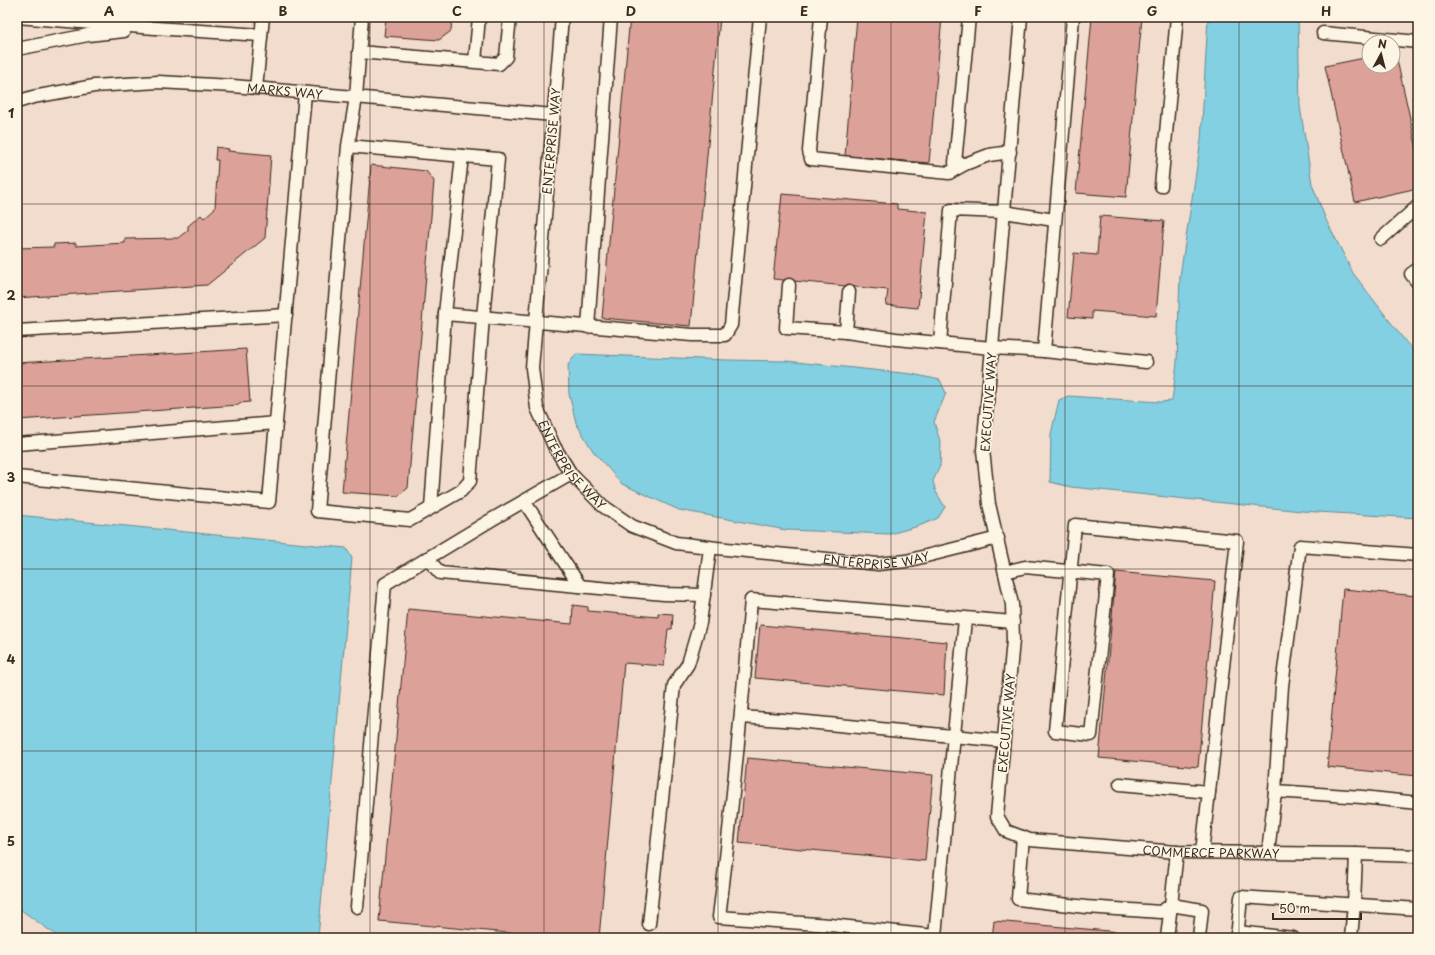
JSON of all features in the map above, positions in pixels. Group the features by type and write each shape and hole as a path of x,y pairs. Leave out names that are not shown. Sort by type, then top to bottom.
{"street":[{"path":"17,17 261,35"},
{"path":"256,88 263,17"},
{"path":"348,146 498,159 483,317 470,481 462,491 410,520 317,511 348,146 356,97 362,17"},
{"path":"475,62 478,17"},
{"path":"359,52 499,64 506,57 510,17"},
{"name":"ENTERPRISE WAY","path":"562,17 532,368 537,408 554,446 571,474 603,506 632,526 676,543 710,548 878,564 906,561 998,538"},
{"path":"588,327 611,17"},
{"path":"445,314 692,335 725,335 731,325 760,17"},
{"path":"821,17 809,151 811,159 949,173 966,164 989,155 1010,152"},
{"path":"966,164 955,163 969,17"},
{"name":"EXECUTIVE WAY","path":"1006,831 997,816 1013,640 1012,604 989,504 983,450 1022,17"},
{"path":"1044,351 1054,220 1073,17"},
{"path":"1161,186 1177,17"},
{"path":"17,49 88,35 155,28"},
{"path":"1323,33 1418,42"},
{"name":"MARKS WAY","path":"17,102 33,97 94,86 166,83 256,88 553,115"},
{"path":"17,477 269,502 305,93"},
{"path":"431,508 445,314 462,156"},
{"path":"1381,239 1418,206"},
{"path":"940,342 951,210 1004,212 1054,220"},
{"path":"1418,269 1411,274 1418,283"},
{"path":"789,285 786,328 846,332 992,348 1044,351 1146,362"},
{"path":"846,332 849,292"},
{"path":"17,331 286,315"},
{"path":"17,444 276,423"},
{"path":"357,907 385,584 571,474"},
{"path":"524,501 580,586"},
{"path":"1005,572 1025,567 1071,572 1108,575 1091,735 1055,731 1071,572 1075,525 1236,541 1202,852"},
{"path":"1268,853 1275,791 1282,686 1300,546 1418,555"},
{"path":"649,924 674,685 688,664 700,622 710,548"},
{"path":"427,558 440,573 664,594 704,596"},
{"path":"965,619 935,936 830,925 719,917 741,717 750,600 1013,622"},
{"path":"741,717 1004,741"},
{"path":"1120,784 1208,792"},
{"path":"1275,791 1362,797 1418,803"},
{"name":"COMMERCE PARKWAY","path":"1006,831 1030,840 1177,852 1418,856"},
{"path":"1023,837 1018,900 1086,907 1161,912 1171,905 1202,910 1199,938"},
{"path":"1167,938 1177,852"},
{"path":"1351,938 1356,854"},
{"path":"1293,938 1237,935 1241,897 1418,909"}],"shaded area":[{"path":"17,17 1418,17 1418,938 21,938 17,934"}],"water":[{"path":"1208,17 1298,17 1300,106 1312,184 1326,220 1353,273 1418,356 1418,518 1301,511 1071,487 1050,482 1051,434 1059,400 1068,396 1160,402 1172,401 1177,362 1180,276 1201,140"},
{"path":"576,354 786,361 912,374 940,380 946,393 934,422 941,444 940,466 933,481 936,492 945,507 938,518 919,526 890,534 786,530 679,510 622,484 593,451 576,423 569,394 568,365"},
{"path":"17,515 346,548 352,558 318,938 60,938 17,907"}],"building":[{"path":"386,17 452,17 451,31 439,40 384,36"},
{"path":"630,17 720,17 691,326 602,318"},
{"path":"857,17 942,17 929,163 845,156"},
{"path":"1092,17 1142,17 1126,197 1076,193"},
{"path":"1361,59 1361,74 1400,74 1418,154 1418,188 1355,202 1325,66"},
{"path":"216,147 229,149 228,151 271,155 265,238 207,285 17,298 17,248 54,247 54,244 76,243 76,246 125,243 125,239 178,238 188,230 188,226 201,215 204,218 215,208 218,160 215,160"},
{"path":"371,165 426,171 434,181 408,488 398,496 342,492"},
{"path":"782,194 897,204 897,209 927,212 918,308 886,305 888,290 773,279"},
{"path":"1100,216 1164,221 1156,316 1092,311 1092,319 1068,317 1074,253 1097,255"},
{"path":"246,349 250,402 239,403 239,405 17,420 17,363"},
{"path":"1116,572 1215,581 1198,767 1099,758"},
{"path":"1343,589 1418,596 1418,776 1327,767"},
{"path":"573,605 588,607 588,611 658,617 658,613 673,614 672,629 668,629 664,666 624,663 599,938 563,938 379,921 408,609 572,624"},
{"path":"760,625 947,642 944,695 755,678"},
{"path":"747,758 933,775 925,861 739,843"},
{"path":"994,921 1120,932 1119,938 992,938"}]}
